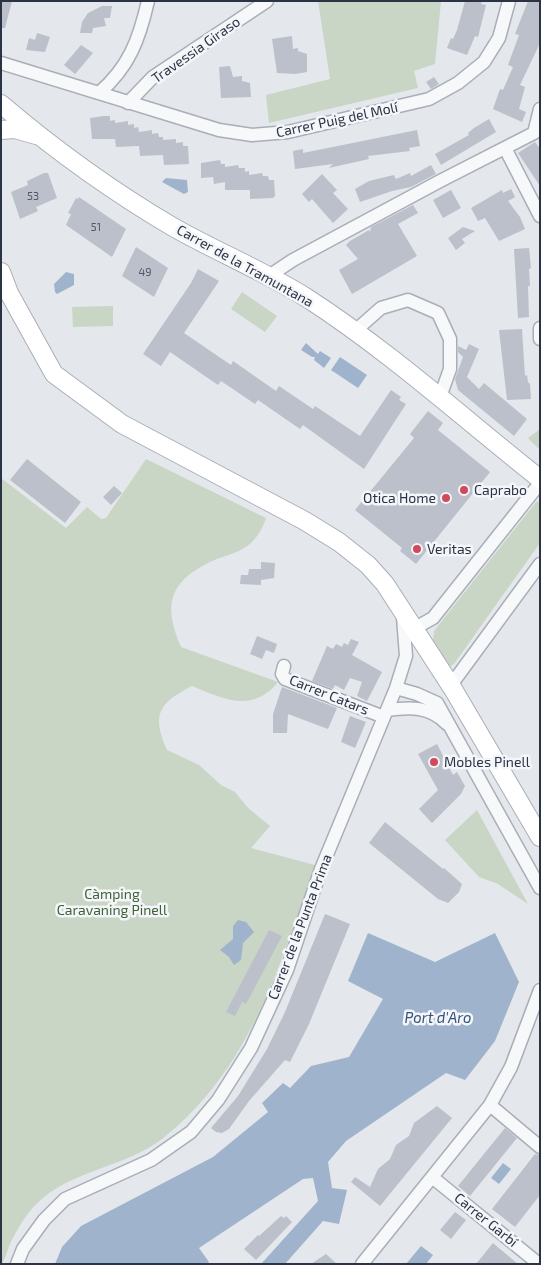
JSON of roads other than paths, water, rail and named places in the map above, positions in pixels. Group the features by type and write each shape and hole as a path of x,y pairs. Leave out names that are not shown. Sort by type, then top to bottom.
{"main road":[{"name":"Carrer de la Tramuntana","path":"1,104 39,136 141,207 175,228 269,276 307,298 355,331 440,397 540,479"},
{"name":"Carrer de la Tramuntana","path":"1,130 15,129 39,136"},
{"path":"1,272 9,293 54,374 122,424 305,521 338,542 368,565 385,584 451,685 540,837"}],"street":[{"path":"99,93 116,78 132,52 142,28 148,1"},
{"name":"Travessia Giraso","path":"128,102 153,77 267,1"},
{"name":"Carrer Puig del Molí","path":"1,63 219,130 252,135 288,132 429,99 458,83 484,62 499,38 509,1"},
{"path":"269,276 328,241 534,133 540,109"},
{"path":"505,148 540,216"},
{"path":"355,331 380,308 408,300 438,313 450,339 450,369 440,397"},
{"path":"540,328 540,339"},
{"path":"414,628 433,618 540,483"},
{"path":"451,685 540,564"},
{"name":"Carrer de la Punta Prima","path":"17,1264 23,1249 44,1220 65,1199 151,1160 191,1132 218,1100 251,1048 287,970 321,869 396,688 406,656 406,635 402,609"},
{"name":"Carrer Catars","path":"284,666 282,674 285,679 385,714"},
{"path":"396,688 417,694 437,703 540,888"},
{"path":"385,714 409,707 424,709 441,718 454,731"},
{"path":"454,731 472,721"},
{"path":"362,1264 490,1105 510,1067 540,990"},
{"path":"490,1105 540,1147"},
{"name":"Carrer Garbí","path":"432,1177 539,1264"}],"water":[{"path":"166,178 187,180 188,192 184,194 162,182"},
{"path":"66,272 74,274 74,285 57,294 54,284"},
{"path":"306,343 318,354 320,351 331,358 324,368 314,360 315,357 301,350"},
{"path":"340,357 367,375 358,388 331,370"},
{"path":"238,920 246,922 254,932 243,943 241,960 234,965 229,957 220,950 233,939 233,926"},
{"name":"Port d'Aro","path":"368,933 435,962 495,933 519,982 495,1041 465,1080 446,1073 346,1141 328,1162 332,1188 347,1190 339,1224 323,1221 285,1264 261,1264 318,1201 313,1178 303,1179 199,1248 209,1262 207,1264 55,1264 62,1247 81,1226 213,1157 268,1112 262,1103 283,1083 290,1088 311,1066 349,1057 383,999 348,981"},
{"path":"503,1163 511,1169 499,1184 491,1178"},
{"path":"421,1246 433,1255 426,1264 406,1264"}],"place":[{"name":"Caprabo","path":"464,490"},
{"name":"Otica Home","path":"446,498"},
{"name":"Veritas","path":"417,549"},
{"name":"Mobles Pinell","path":"434,762"}],"park label":[{"name":"Càmping Caravaning Pinell","path":"112,902"}]}
